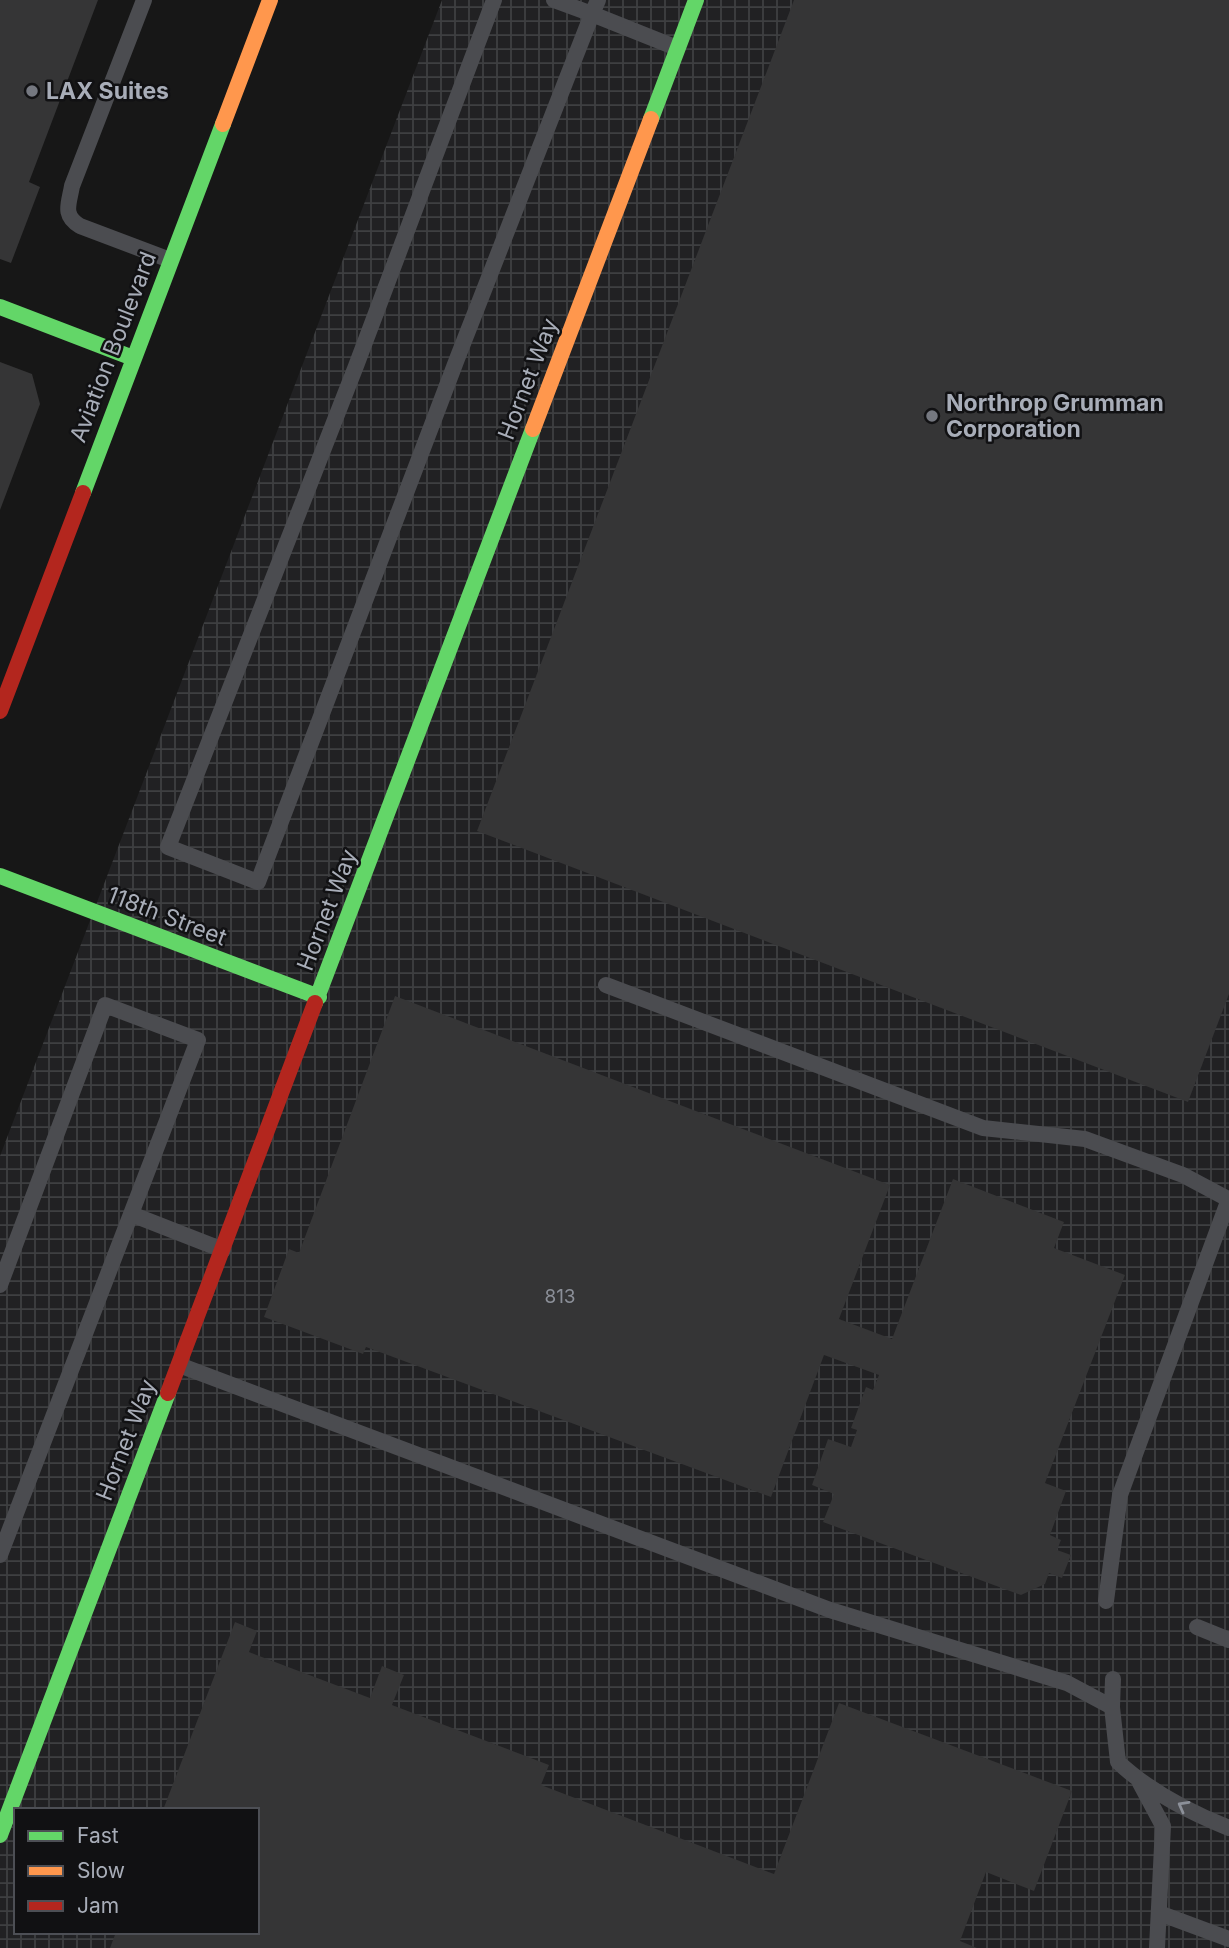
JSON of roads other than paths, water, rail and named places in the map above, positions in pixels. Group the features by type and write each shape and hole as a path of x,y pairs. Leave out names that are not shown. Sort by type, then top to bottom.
{"street":[{"name":"Aviation Boulevard","path":"0,711 270,0"},
{"name":"Hornet Way","path":"0,1835 696,0"},
{"path":"0,307 133,358"},
{"name":"118th Street","path":"0,876 319,997"}],"lane":[{"path":"144,0 72,186 67,214 70,220 80,226 170,260"},
{"path":"494,0 356,366 168,847 258,882 457,359 595,7"},
{"path":"554,0 595,7 677,48"},
{"path":"606,985 983,1128 1085,1139 1183,1175 1229,1199 1120,1495 1106,1601"},
{"path":"0,1285 105,1005 198,1040 0,1555"},
{"path":"131,1214 223,1250"},
{"path":"179,1365 830,1610 1067,1683 1112,1707"},
{"path":"1197,1627 1229,1640"},
{"path":"1112,1679 1118,1762 1139,1781 1204,1818 1229,1828"},
{"path":"1139,1781 1163,1826 1157,1948"},
{"path":"1159,1913 1229,1939"}],"place":[{"name":"LAX Suites","path":"32,91"},
{"name":"Northrop Grumman Corporation","path":"932,416"}]}
